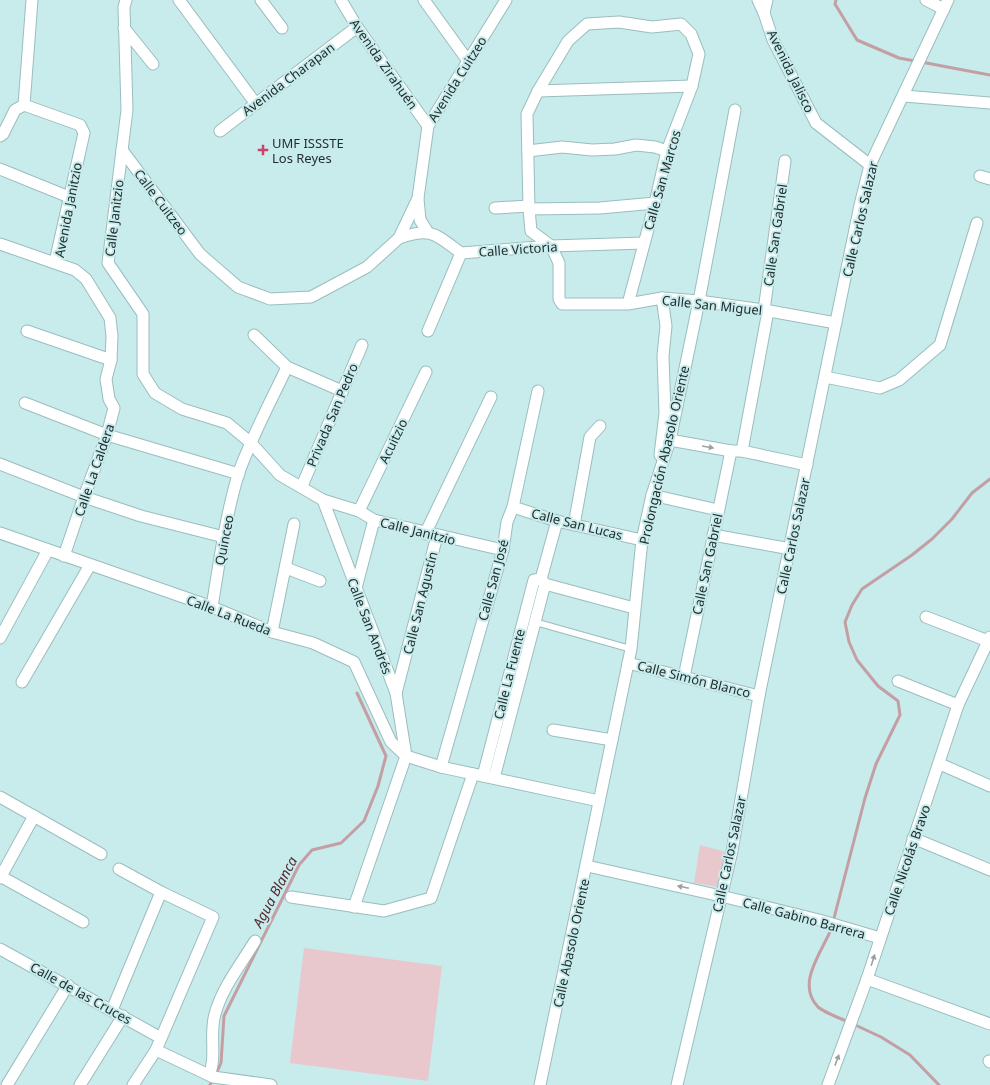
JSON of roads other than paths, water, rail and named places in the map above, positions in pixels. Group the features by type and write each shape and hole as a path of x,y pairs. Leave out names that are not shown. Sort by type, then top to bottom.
{"street":[{"path":"0,136 4,134 15,110 24,105 32,0"},
{"name":"Calle Janitzio","path":"126,0 124,6 124,28 127,110 108,263 143,314 143,374 155,393 182,409 227,423 251,443 280,475 302,486 323,500 359,511 374,520 425,534 503,550"},
{"path":"179,0 256,104"},
{"path":"261,0 282,28"},
{"name":"Avenida Zirahuén","path":"341,0 357,27 428,126"},
{"path":"424,0 468,61"},
{"path":"758,0 764,13"},
{"name":"Avenida Jalisco","path":"767,0 764,13 773,40 816,123 870,165"},
{"path":"926,0 946,4"},
{"name":"Avenida Cuitzeo","path":"200,254 238,287 270,299 311,297 367,267 399,238 407,218 418,198 428,126 468,61 500,3"},
{"name":"Calle Carlos Salazar","path":"677,1085 732,851 759,696 791,549 836,323 870,165 904,96 946,4"},
{"name":"Calle San Marcos","path":"538,91 568,41 587,24 619,22 652,27 681,24 691,34 699,54 692,86 667,151 656,203 628,304"},
{"name":"Avenida Charapan","path":"220,131 357,27"},
{"path":"124,28 153,64"},
{"path":"551,246 532,231 528,207 528,114 538,91 692,86"},
{"path":"904,96 990,104"},
{"name":"Avenida Janitzio","path":"24,105 80,125 84,134 56,262 75,270 86,279 110,318 112,336 111,360"},
{"name":"Prolongación Abasolo Oriente","path":"599,801 631,648 642,540 652,495 670,440 699,301 735,110"},
{"path":"528,151 562,147 592,150 615,149 636,145 655,147 667,151"},
{"name":"Calle Cuitzeo","path":"122,150 200,254"},
{"name":"Calle San Gabriel","path":"742,451 766,310 785,161"},
{"path":"0,169 69,197"},
{"path":"399,238 427,231 420,220 418,198"},
{"path":"495,208 600,208 656,203"},
{"path":"825,377 880,388 899,380 940,345 977,223"},
{"name":"Calle Victoria","path":"427,231 435,234 461,253 551,246 644,243"},
{"path":"0,244 56,262"},
{"name":"Calle San Miguel","path":"551,246 559,263 559,298 562,304 628,304 662,298 699,301 766,310 836,323"},
{"path":"428,331 461,253"},
{"path":"657,481 665,414 663,356 666,326 662,298"},
{"path":"27,331 111,360"},
{"path":"254,335 287,367 342,391"},
{"name":"Privada San Pedro","path":"302,486 362,345"},
{"name":"Calle La Caldera","path":"64,556 84,497 108,435 114,408 109,399 106,379 111,360"},
{"name":"Quinceo","path":"212,607 224,537 239,474 251,443 287,367"},
{"name":"Acuitzio","path":"359,511 426,372"},
{"name":"Calle San José","path":"441,767 503,550 507,522 513,507 538,391"},
{"path":"425,534 491,397"},
{"path":"25,403 108,435 239,474"},
{"path":"574,525 590,437 600,426"},
{"path":"670,440 731,451 742,451 807,465"},
{"name":"Calle San Gabriel","path":"684,677 731,451"},
{"path":"0,464 84,497 140,516 224,537"},
{"path":"652,495 718,510"},
{"name":"Calle San Andrés","path":"323,500 396,692 406,756"},
{"name":"Calle San Lucas","path":"513,507 557,521 642,540"},
{"path":"356,588 374,520"},
{"name":"Calle La Fuente","path":"483,776 520,677 535,622 557,521"},
{"path":"272,632 294,524"},
{"name":"Calle La Rueda","path":"0,534 212,607 272,632 313,643 354,662 391,742 406,756"},
{"path":"713,535 791,549"},
{"name":"Calle San Agustín","path":"396,692 437,536"},
{"path":"0,638 48,550"},
{"path":"22,682 90,565"},
{"path":"286,568 320,581"},
{"name":"Calle La Fuente","path":"483,776 534,580 543,582"},
{"path":"543,582 634,608"},
{"path":"926,616 989,639"},
{"name":"Calle Nicolás Bravo","path":"828,1085 855,1007 867,979 940,764 958,704 989,639"},
{"name":"Calle Simón Blanco","path":"628,662 759,696"},
{"path":"509,674 520,677"},
{"path":"898,681 958,704"},
{"path":"553,730 612,740"},
{"path":"354,907 406,756 441,767 599,801"},
{"path":"940,764 990,786"},
{"path":"291,897 384,911 431,898 483,776"},
{"path":"0,797 101,854"},
{"name":"Calle Abasolo Oriente","path":"540,1085 587,866 599,801"},
{"path":"34,816 0,877 83,922"},
{"path":"914,838 990,870"},
{"name":"Calle Gabino Barrera","path":"587,866 819,920 880,938"},
{"path":"119,868 161,892 214,917 156,1050 133,1085"},
{"path":"112,1010 161,892"},
{"path":"214,1077 212,1067 211,1036 215,1015 223,994 255,941"},
{"name":"Calle de las Cruces","path":"0,948 161,1038"},
{"path":"867,979 990,1024"},
{"path":"7,1085 68,985"},
{"path":"80,1085 123,1016"},
{"path":"156,1050 214,1077 271,1085"}],"lane":[{"path":"535,622 631,648"}],"waterway":[{"path":"836,0 835,4 857,40 899,58 915,61"},
{"path":"921,62 990,75"},
{"path":"833,922 865,798 876,764 900,715 898,701 878,686 857,660 849,642 845,622 852,605 862,589 912,555 932,539 952,519 972,493 990,479"},
{"name":"Agua Blanca","path":"216,1074 221,1063 224,1016 299,865 312,850 341,843 364,821 378,786 386,756 357,693"},
{"path":"832,927 813,967 809,988 812,998 818,1007 848,1022"},
{"path":"853,1024 881,1037 910,1055 939,1085"},
{"name":"Agua Blanca","path":"210,1085 213,1079"}],"place":[{"name":"UMF ISSSTE Los Reyes","path":"263,150"}]}
